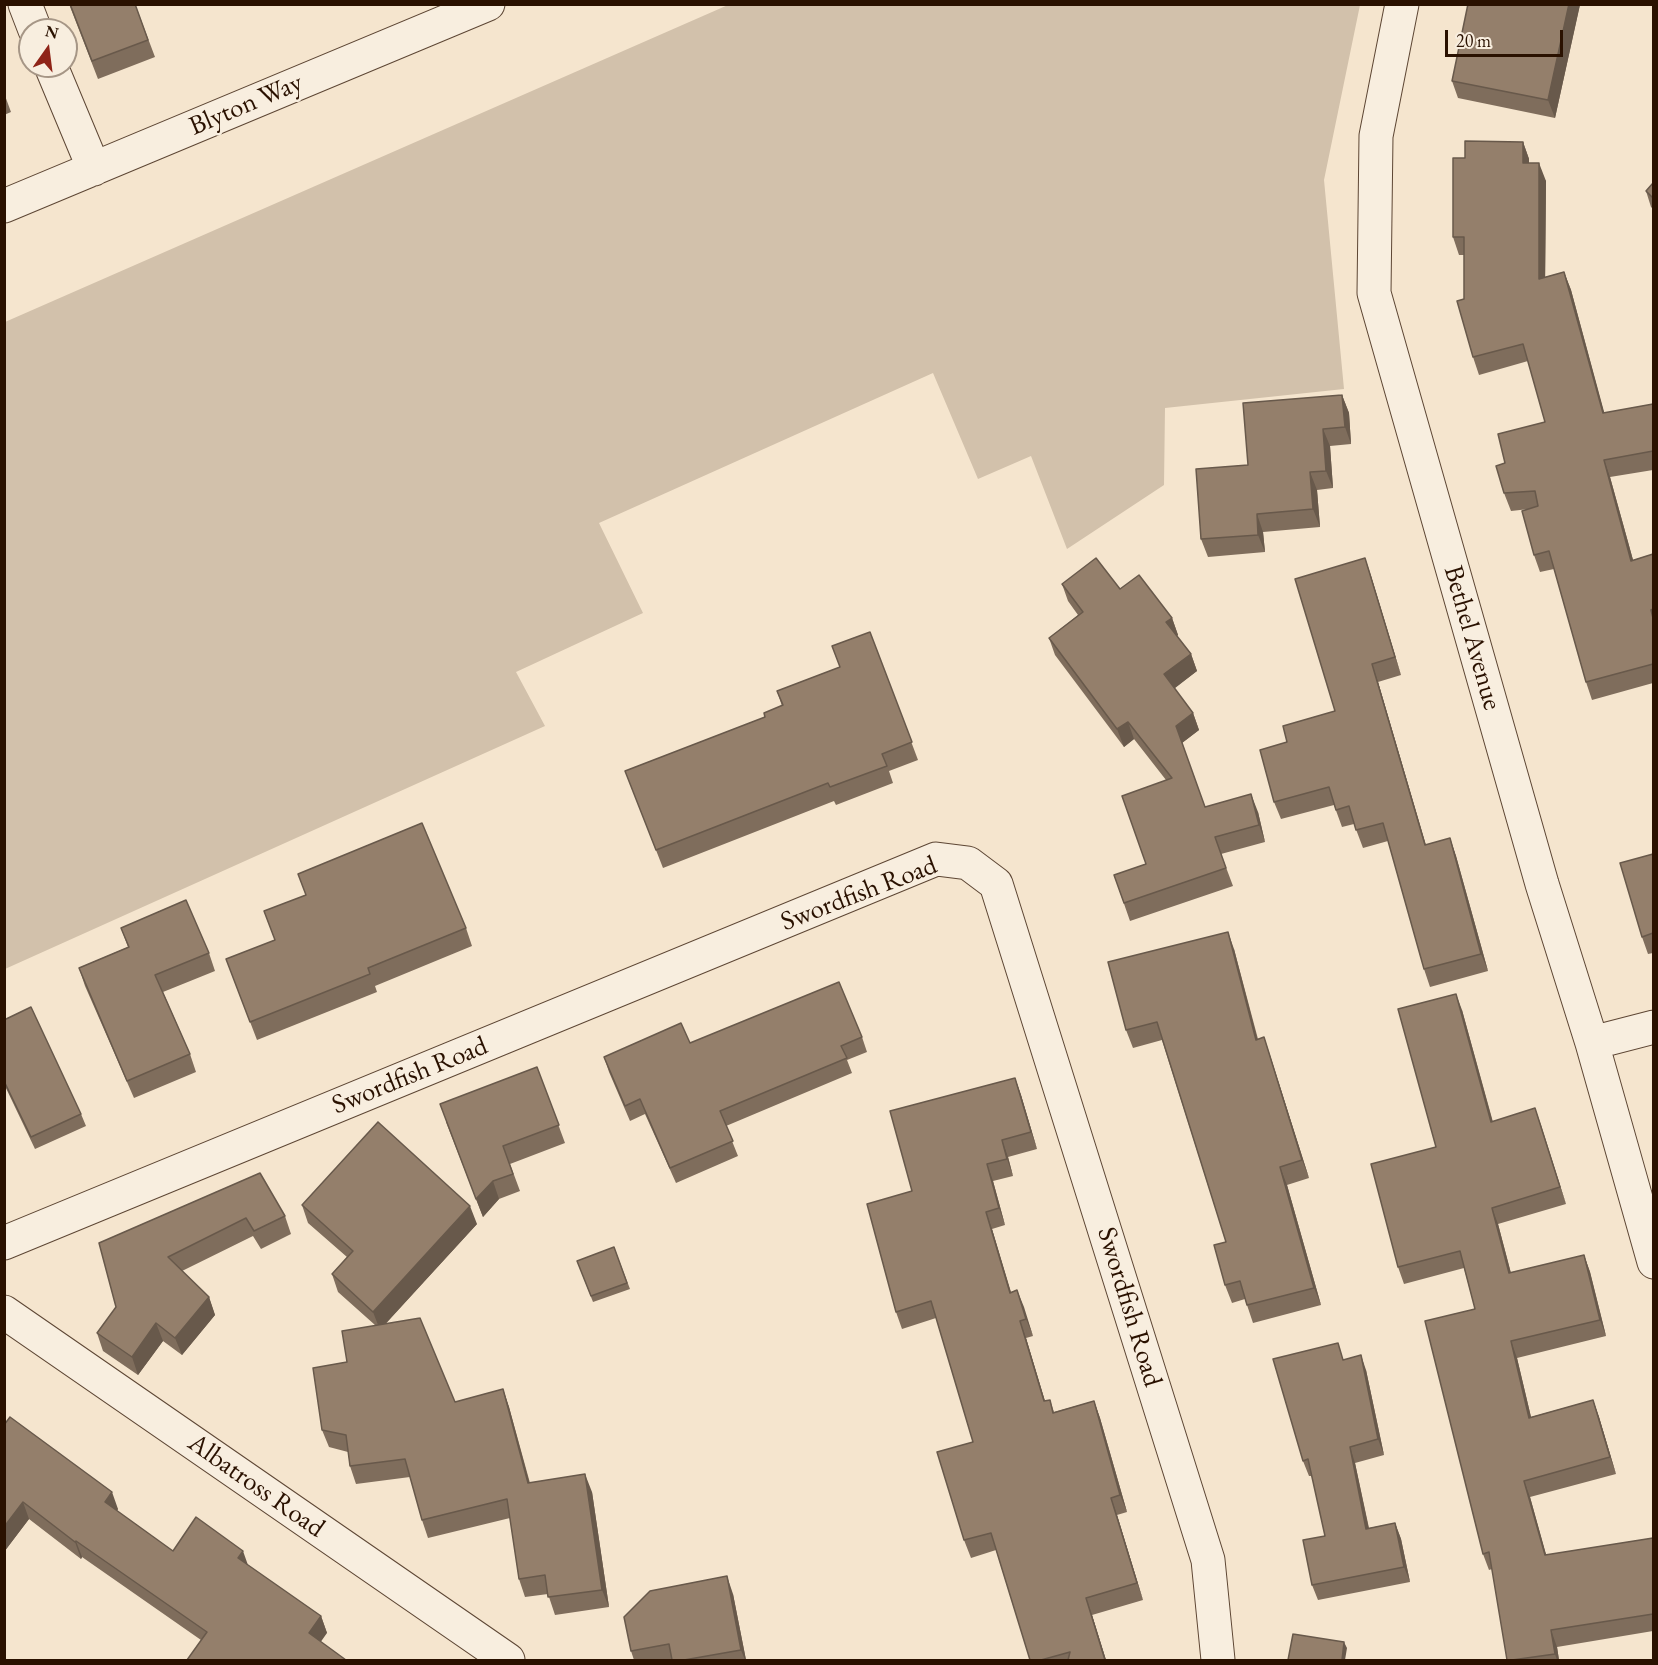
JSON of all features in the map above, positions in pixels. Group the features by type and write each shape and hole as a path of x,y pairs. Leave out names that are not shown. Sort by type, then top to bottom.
{"street":[{"name":"Blyton Way","path":"4,206 488,4"},
{"name":"Bethel Avenue","path":"1402,4 1376,136 1374,292 1542,884 1592,1042 1653,1262"},
{"path":"56,78 94,169"},
{"name":"Swordfish Road","path":"4,1243 936,859 968,863 996,884 1046,1042 1208,1560 1218,1660"},
{"path":"1592,1042 1653,1027"},
{"name":"Albatross Road","path":"4,1312 508,1660"}],"shaded area":[{"path":"728,5 1360,5 1324,180 1344,389 1165,408 1164,485 1067,549 1031,456 978,479 933,373 599,523 643,613 516,672 545,726 5,969 5,322"}],"building":[{"path":"70,4 135,4 148,40 92,61 78,25 78,18 75,18"},
{"path":"1468,4 1569,4 1548,100 1452,81"},
{"path":"1465,141 1523,142 1523,163 1539,163 1539,279 1564,272 1603,413 1653,404 1653,451 1604,460 1631,561 1653,554 1653,609 1651,610 1653,664 1586,682 1549,551 1534,555 1522,511 1538,506 1535,491 1504,493 1496,466 1505,463 1498,434 1545,422 1523,344 1473,357 1457,301 1464,299 1464,237 1453,237 1453,158 1465,158"},
{"path":"1653,183 1653,198 1646,191"},
{"path":"1342,395 1345,427 1323,429 1326,471 1310,472 1313,509 1257,514 1258,535 1201,539 1196,469 1248,465 1243,403"},
{"path":"1096,558 1120,589 1139,575 1172,618 1166,622 1191,654 1164,674 1193,713 1176,726 1205,807 1251,794 1259,825 1215,837 1226,868 1124,903 1114,875 1146,864 1122,796 1172,778 1128,722 1117,729 1049,638 1083,612 1062,584"},
{"path":"1365,558 1395,657 1372,664 1425,845 1450,838 1481,954 1424,969 1383,823 1356,830 1349,806 1336,810 1329,787 1274,802 1260,750 1287,742 1283,726 1335,711 1295,579"},
{"path":"870,632 912,742 882,754 887,766 830,787 828,783 656,850 625,771 765,717 764,713 783,705 777,691 840,667 832,646"},
{"path":"422,823 466,928 368,968 370,974 250,1022 226,959 275,940 264,911 306,895 298,874"},
{"path":"1653,854 1653,933 1642,937 1620,863"},
{"path":"186,900 209,953 155,975 190,1054 127,1081 79,968 129,947 121,928"},
{"path":"1228,932 1256,1040 1264,1037 1302,1160 1280,1167 1314,1288 1247,1305 1240,1281 1225,1285 1214,1245 1226,1242 1157,1022 1126,1030 1108,962"},
{"path":"839,982 862,1037 841,1046 847,1058 720,1111 733,1141 670,1168 640,1099 625,1106 604,1057 681,1023 690,1043"},
{"path":"1456,994 1491,1122 1535,1108 1560,1187 1492,1208 1509,1273 1584,1255 1600,1320 1511,1341 1529,1418 1593,1400 1610,1457 1524,1481 1545,1555 1653,1538 1653,1614 1551,1630 1555,1654 1512,1660 1507,1660 1489,1552 1483,1554 1425,1321 1475,1309 1460,1251 1398,1267 1371,1164 1436,1147 1398,1009"},
{"path":"31,1007 81,1114 31,1137 4,1081 4,1020"},
{"path":"537,1067 559,1125 503,1146 513,1174 493,1181 476,1199 440,1104"},
{"path":"1015,1078 1031,1132 1002,1140 1007,1159 987,1164 999,1208 986,1212 1010,1293 1017,1290 1026,1319 1020,1321 1044,1401 1050,1400 1053,1413 1094,1401 1120,1495 1111,1498 1137,1583 1086,1598 1105,1660 1068,1660 1070,1652 1041,1660 1030,1660 991,1533 964,1540 937,1452 973,1442 931,1301 896,1312 867,1204 912,1191 890,1111"},
{"path":"378,1122 470,1206 373,1312 332,1274 353,1251 302,1205"},
{"path":"260,1173 285,1216 254,1231 246,1218 168,1257 209,1297 175,1338 156,1323 132,1357 97,1333 116,1307 99,1243"},
{"path":"614,1247 627,1283 591,1296 577,1261"},
{"path":"420,1318 455,1402 503,1389 528,1483 585,1474 602,1590 548,1597 545,1575 519,1579 507,1499 422,1520 405,1459 350,1466 346,1435 322,1430 313,1368 347,1362 342,1331"},
{"path":"1338,1343 1343,1360 1361,1355 1378,1439 1350,1447 1366,1529 1395,1523 1404,1567 1312,1585 1303,1540 1325,1536 1308,1459 1303,1461 1273,1359"},
{"path":"10,1417 112,1492 105,1502 173,1551 196,1517 243,1551 238,1558 321,1616 309,1633 346,1660 187,1660 207,1632 75,1542 23,1502 4,1527 4,1425"},
{"path":"727,1576 741,1650 684,1660 672,1660 669,1644 631,1651 624,1617 650,1591"},
{"path":"1293,1634 1344,1642 1342,1660 1288,1660"}]}
